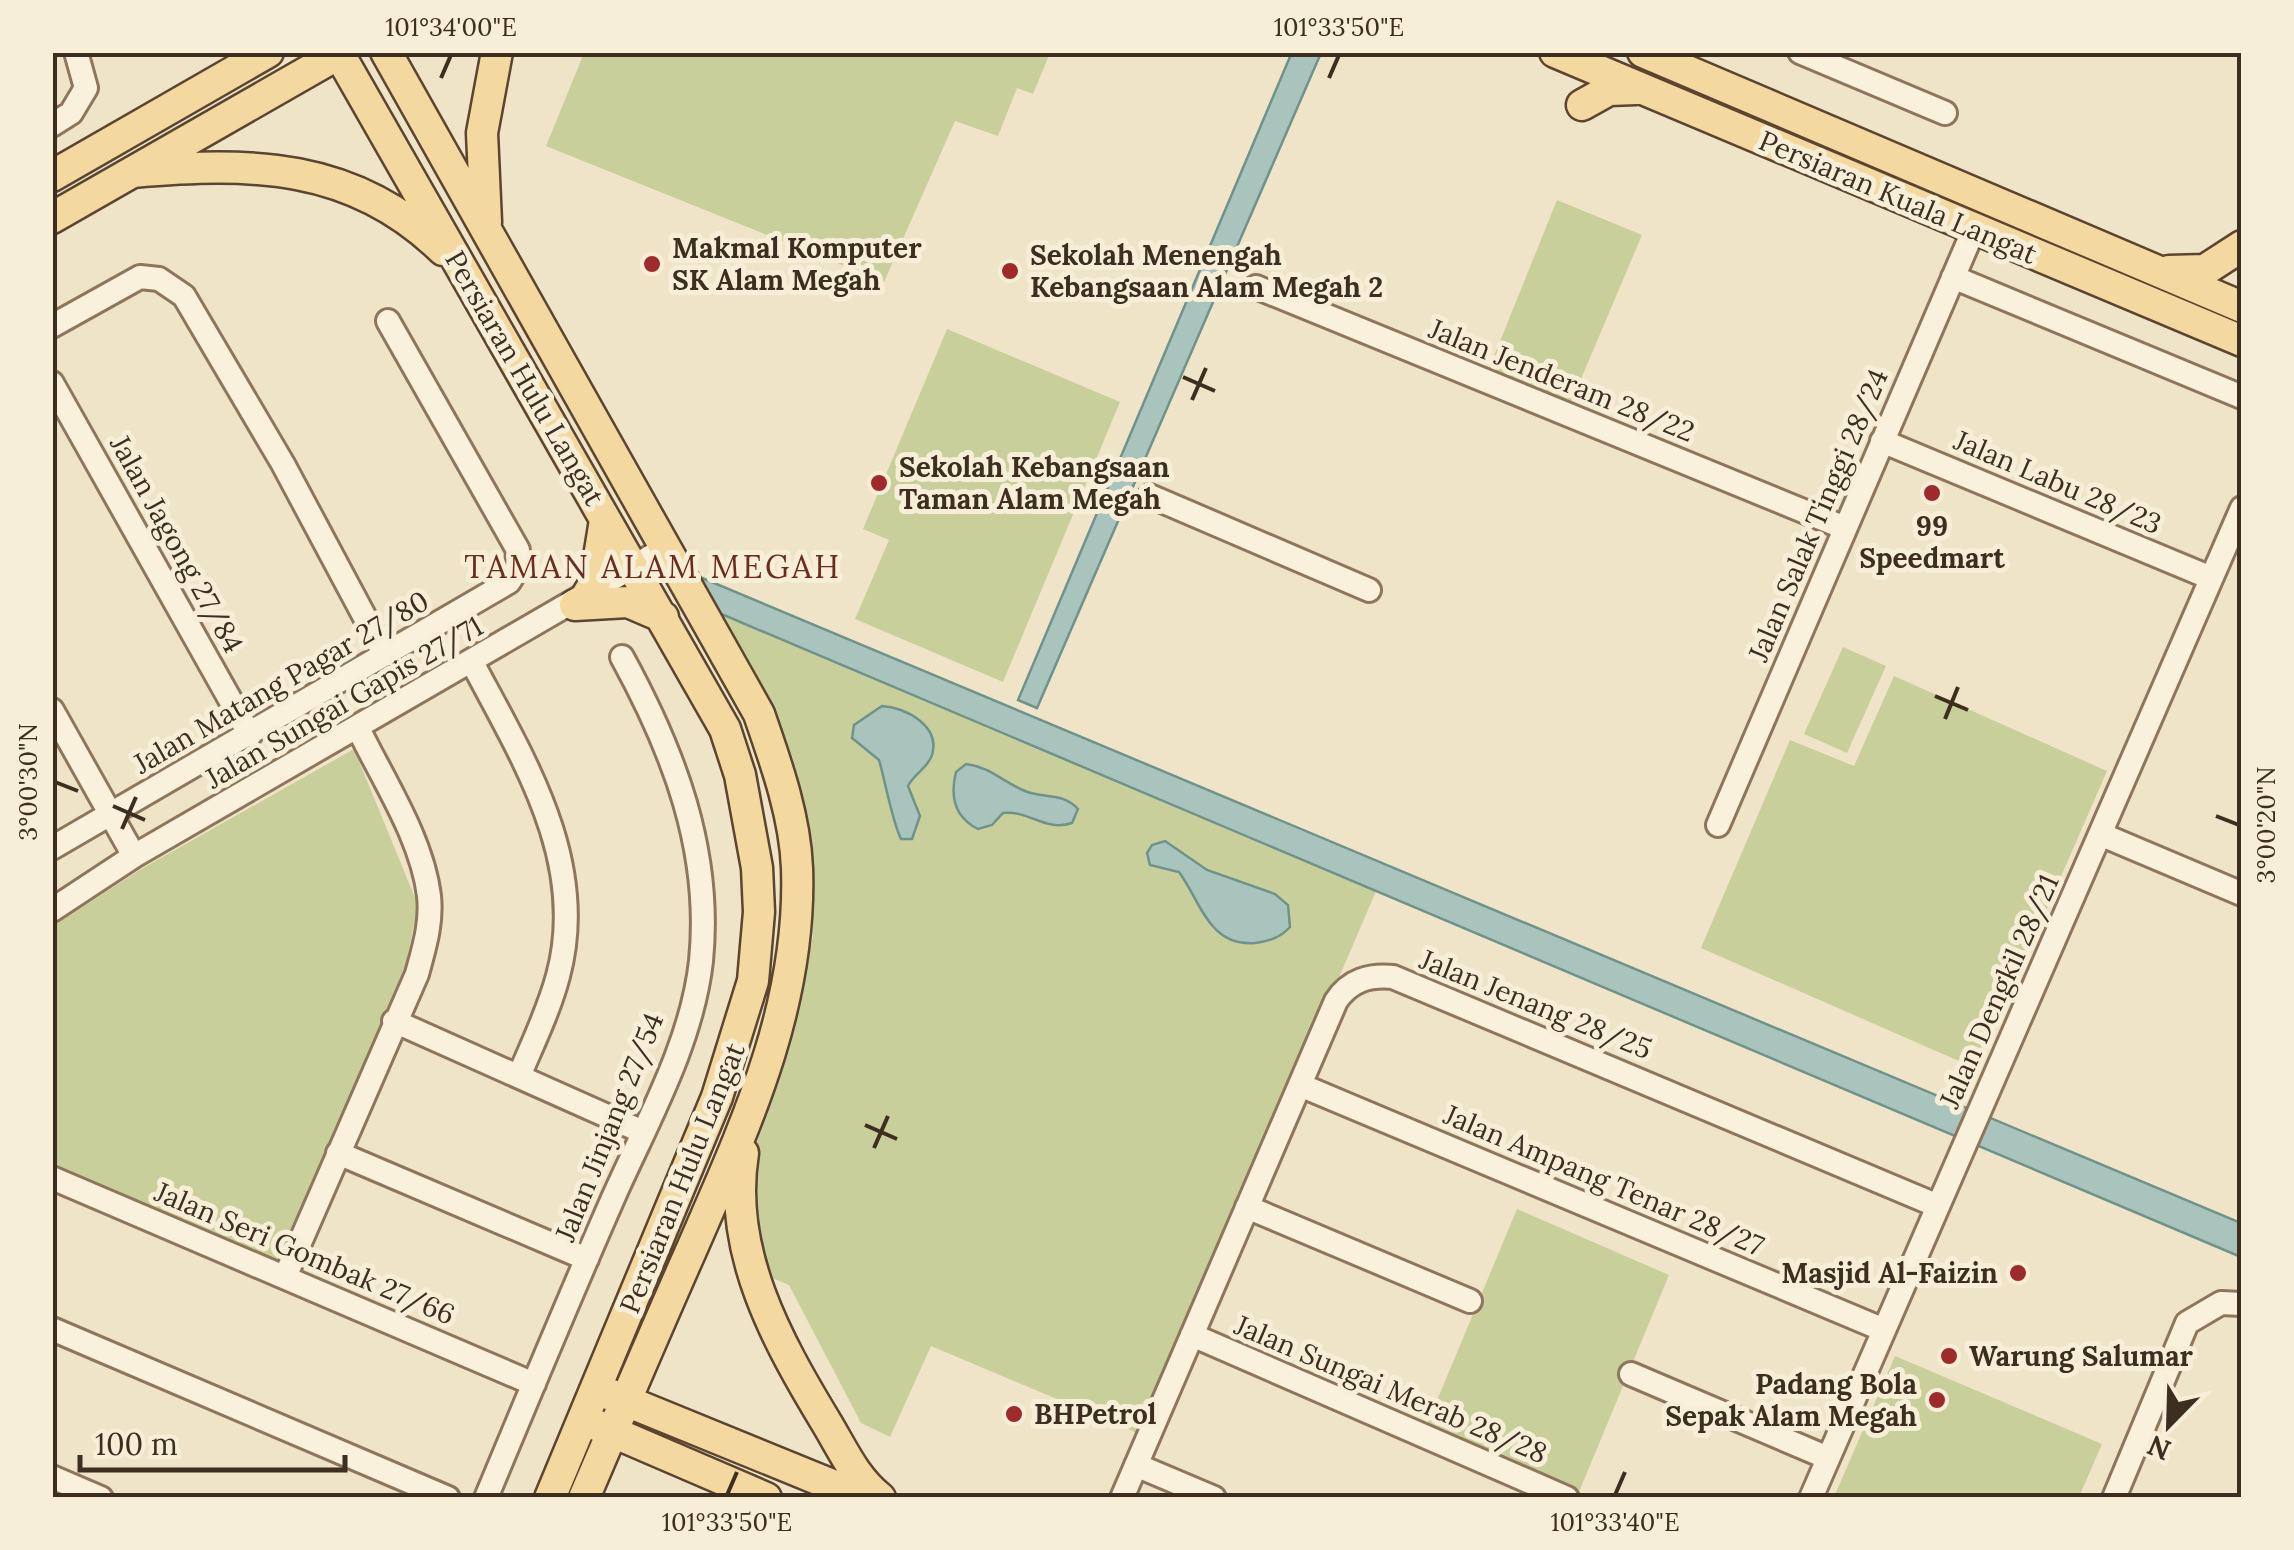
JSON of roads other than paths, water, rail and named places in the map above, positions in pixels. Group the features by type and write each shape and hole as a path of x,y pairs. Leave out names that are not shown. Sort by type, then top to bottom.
{"main road":[{"path":"52,176 268,52"},
{"name":"Persiaran Hulu Langat","path":"386,52 759,714 785,797 797,864 791,969 775,1044 748,1120 611,1395 584,1420 550,1498"},
{"path":"488,236 482,133 498,52"},
{"path":"1555,52 1570,62 1583,102 1626,87 1649,92"},
{"name":"Persiaran Kuala Langat","path":"1555,52 2231,337"},
{"name":"Persiaran Kuala Langat","path":"1643,52 2156,270 2239,298"},
{"path":"52,218 340,53"},
{"name":"Persiaran Hulu Langat","path":"340,53 725,729 740,775 757,868 758,944 737,1043 611,1395 612,1432 584,1498"},
{"path":"133,172 203,166 311,174 377,200 436,244 466,274"},
{"path":"2156,270 2204,270 2242,246"},
{"path":"2231,337 2239,298"},
{"path":"606,520 602,556 580,602 628,602 663,617"},
{"path":"748,1120 740,1174 741,1219 763,1300 790,1362 848,1463 880,1498"},
{"path":"611,1395 864,1498"},
{"path":"584,1420 766,1498"}],"street":[{"path":"52,125 72,113 86,88 76,52"},
{"path":"1800,52 1946,114"},
{"name":"Jalan Salak Tinggi 28/24","path":"1718,825 1974,229"},
{"path":"52,326 140,277 159,278 184,296 283,464 385,655"},
{"path":"1953,277 2242,397"},
{"name":"Jalan Jenderam 28/22","path":"1256,287 1845,528"},
{"name":"Jalan Matang Pagar 27/80","path":"52,848 498,592 517,568 518,550 388,321"},
{"name":"Jalan Jagong 27/84","path":"52,383 250,734"},
{"name":"Jalan Labu 28/23","path":"1882,441 2211,578"},
{"path":"1150,496 1369,590"},
{"name":"Jalan Dengkil 28/21","path":"1811,1498 2242,508"},
{"name":"Jalan Sungai Gapis 27/71","path":"52,910 134,856 580,602 667,547"},
{"name":"Jalan Jinjang 27/54","path":"486,1498 680,1046 700,962 701,885 686,793 660,725 622,657"},
{"path":"473,664 538,786 563,872 564,935 559,974 519,1076"},
{"path":"52,710 134,856"},
{"path":"285,1277 416,974 428,932 428,895 416,849 358,728"},
{"path":"2100,834 2242,894"},
{"name":"Jalan Jenang 28/25","path":"1122,1498 1343,991 1364,978 1393,978 1938,1206"},
{"path":"394,1021 643,1132"},
{"name":"Jalan Ampang Tenar 28/27","path":"1300,1085 1884,1330"},
{"path":"338,1153 587,1259"},
{"name":"Jalan Seri Gombak 27/66","path":"52,1178 534,1384"},
{"path":"1247,1207 1470,1301"},
{"path":"2114,1498 2188,1323 2221,1304 2242,1304"},
{"path":"52,1329 448,1498"},
{"name":"Jalan Sungai Merab 28/28","path":"1192,1335 1567,1498"},
{"path":"1631,1374 1828,1458"},
{"path":"1136,1465 1214,1498"},
{"path":"52,1477 96,1497"}],"water":[{"path":"1292,52 1321,53 1037,708 1018,700"},
{"path":"695,575 2241,1223 2241,1257 719,613"},
{"path":"882,706 910,714 931,735 930,760 908,786 920,816 912,839 901,839 879,760 852,738 854,725"},
{"path":"966,764 989,771 1025,791 1066,800 1078,809 1072,823 1053,825 1003,813 992,825 978,829 959,812 954,797 956,772"},
{"path":"1165,841 1207,870 1275,894 1288,905 1290,927 1270,940 1255,943 1227,938 1208,920 1179,872 1150,865 1147,853 1152,845"}],"place":[{"name":"Makmal Komputer SK Alam Megah","path":"652,264"},
{"name":"Sekolah Menengah Kebangsaan Alam Megah 2","path":"1010,271"},
{"name":"Sekolah Kebangsaan Taman Alam Megah","path":"879,483"},
{"name":"99 Speedmart","path":"1932,493"},
{"name":"Masjid Al-Faizin","path":"2018,1273"},
{"name":"Warung Salumar","path":"1949,1356"},
{"name":"Padang Bola Sepak Alam Megah","path":"1937,1400"},
{"name":"BHPetrol","path":"1014,1414"}],"district":[{"name":"TAMAN ALAM MEGAH","path":"653,567"}]}
